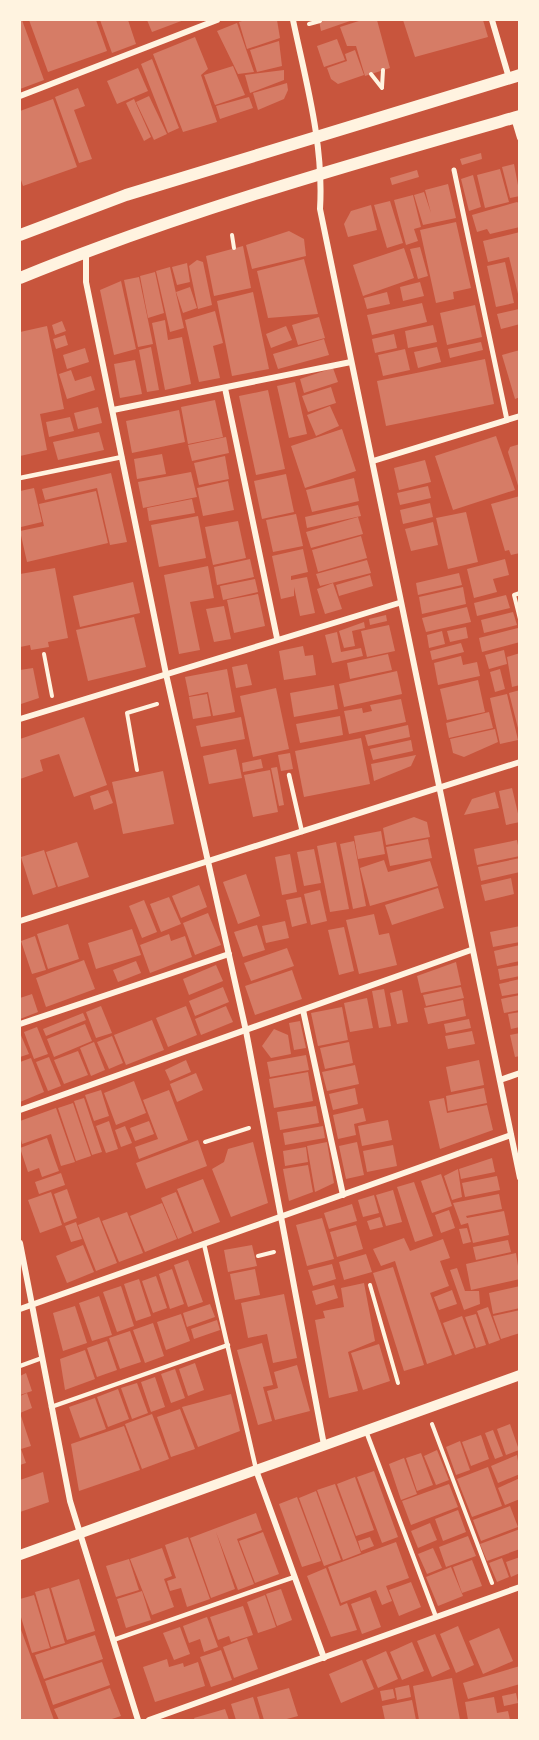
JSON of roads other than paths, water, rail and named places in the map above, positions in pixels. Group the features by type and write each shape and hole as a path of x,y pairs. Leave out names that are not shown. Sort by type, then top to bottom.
{"main road":[{"path":"20,235 126,195 514,76"},
{"path":"20,278 86,251 322,175 517,117"}],"street":[{"path":"20,96 218,20"},
{"path":"293,20 317,136 322,175 320,209 373,461 399,603 519,1178"},
{"path":"492,20 514,76"},
{"path":"517,117 519,138"},
{"path":"454,170 507,420"},
{"path":"86,251 86,282 166,674 246,1031 324,1445"},
{"path":"113,410 351,362"},
{"path":"225,388 277,638"},
{"path":"373,461 519,416"},
{"path":"20,719 277,638 399,603"},
{"path":"20,921 519,762"},
{"path":"20,1110 471,950"},
{"path":"20,1024 229,954"},
{"path":"303,1010 343,1195"},
{"path":"500,1080 519,1073"},
{"path":"20,1309 511,1135"},
{"path":"20,1242 70,1501 138,1720"},
{"path":"20,1555 519,1375"},
{"path":"256,1469 324,1658"},
{"path":"149,1720 519,1587"}],"lane":[{"path":"20,478 122,457"},
{"path":"289,775 302,831"},
{"path":"204,1244 256,1469"},
{"path":"51,1407 228,1345"},
{"path":"20,1366 42,1358"},
{"path":"365,1430 436,1617"},
{"path":"113,1640 294,1577"}]}
